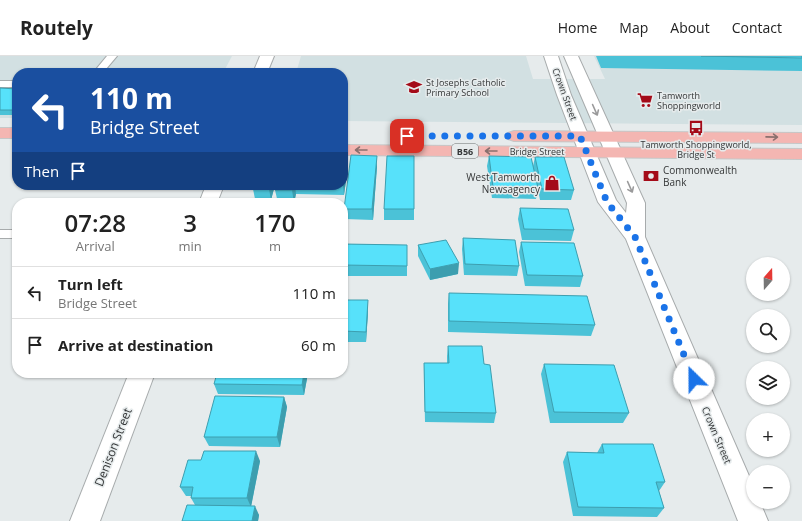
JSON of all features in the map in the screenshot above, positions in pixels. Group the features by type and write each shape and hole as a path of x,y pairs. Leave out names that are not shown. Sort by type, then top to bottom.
{"main road":[{"path":"0,133 12,133"},
{"name":"B56","path":"348,135 463,136"},
{"name":"Bridge Street","path":"502,136 583,144"},
{"name":"Bridge Street","path":"348,150 802,138"},
{"name":"Bridge Street","path":"610,144 802,154"},
{"path":"0,147 12,147"}],"street":[{"path":"262,68 267,56"},
{"name":"Crown Street","path":"551,56 583,144 607,202 635,237 753,521"},
{"name":"Crown Street","path":"571,56 636,203 635,237"},
{"name":"Denison Street","path":"85,521 140,378"}],"lane":[{"path":"102,68 112,56"},
{"path":"0,84 12,84"},
{"path":"0,234 12,234"}],"shaded area":[{"path":"0,56 232,56 226,68 12,68 12,118 0,118"},
{"name":"Tamworth Shoppingworld","path":"301,56 526,56 533,79 605,79 594,56 802,56 802,125 348,121 348,68 297,68"}],"building":[{"path":"701,56 802,56 802,58"},
{"path":"0,88 12,89 12,110 0,110"},
{"path":"351,155 377,156 372,209 348,209 348,198 345,198 346,190 348,190"},
{"path":"387,156 414,156 414,209 384,209"},
{"path":"489,156 531,157 538,188 493,187"},
{"path":"535,157 564,157 574,190 542,189"},
{"path":"520,208 568,209 574,230 524,229"},
{"path":"463,238 515,240 519,266 465,264"},
{"path":"446,240 459,263 430,269 418,245"},
{"path":"521,242 574,243 583,276 527,275"},
{"path":"348,244 407,245 407,266 348,265"},
{"path":"449,293 587,296 595,325 449,321"},
{"path":"348,300 368,300 366,332 348,331"},
{"path":"448,346 482,346 484,364 490,365 496,413 425,412 424,363 449,363"},
{"path":"544,364 614,365 629,413 554,412"},
{"path":"216,378 303,378 302,385 214,384"},
{"path":"215,396 284,397 277,437 204,437"},
{"path":"602,444 653,444 665,482 656,482 664,508 578,507 567,452 604,453"},
{"path":"204,451 256,451 247,498 191,498 193,487 180,487 188,460 201,460"},
{"path":"187,505 255,506 252,521 182,521"}],"place":[{"name":"St Josephs Catholic Primary School","path":"414,87"},
{"name":"Tamworth Shoppingworld","path":"645,100"},
{"name":"Tamworth Shoppingworld, Bridge St","path":"696,128"},
{"name":"Commonwealth Bank","path":"651,176"},
{"name":"West Tamworth Newsagency","path":"552,183"}],"route":[{"path":"407,136 580,136 607,202 635,237 694,379"}]}
